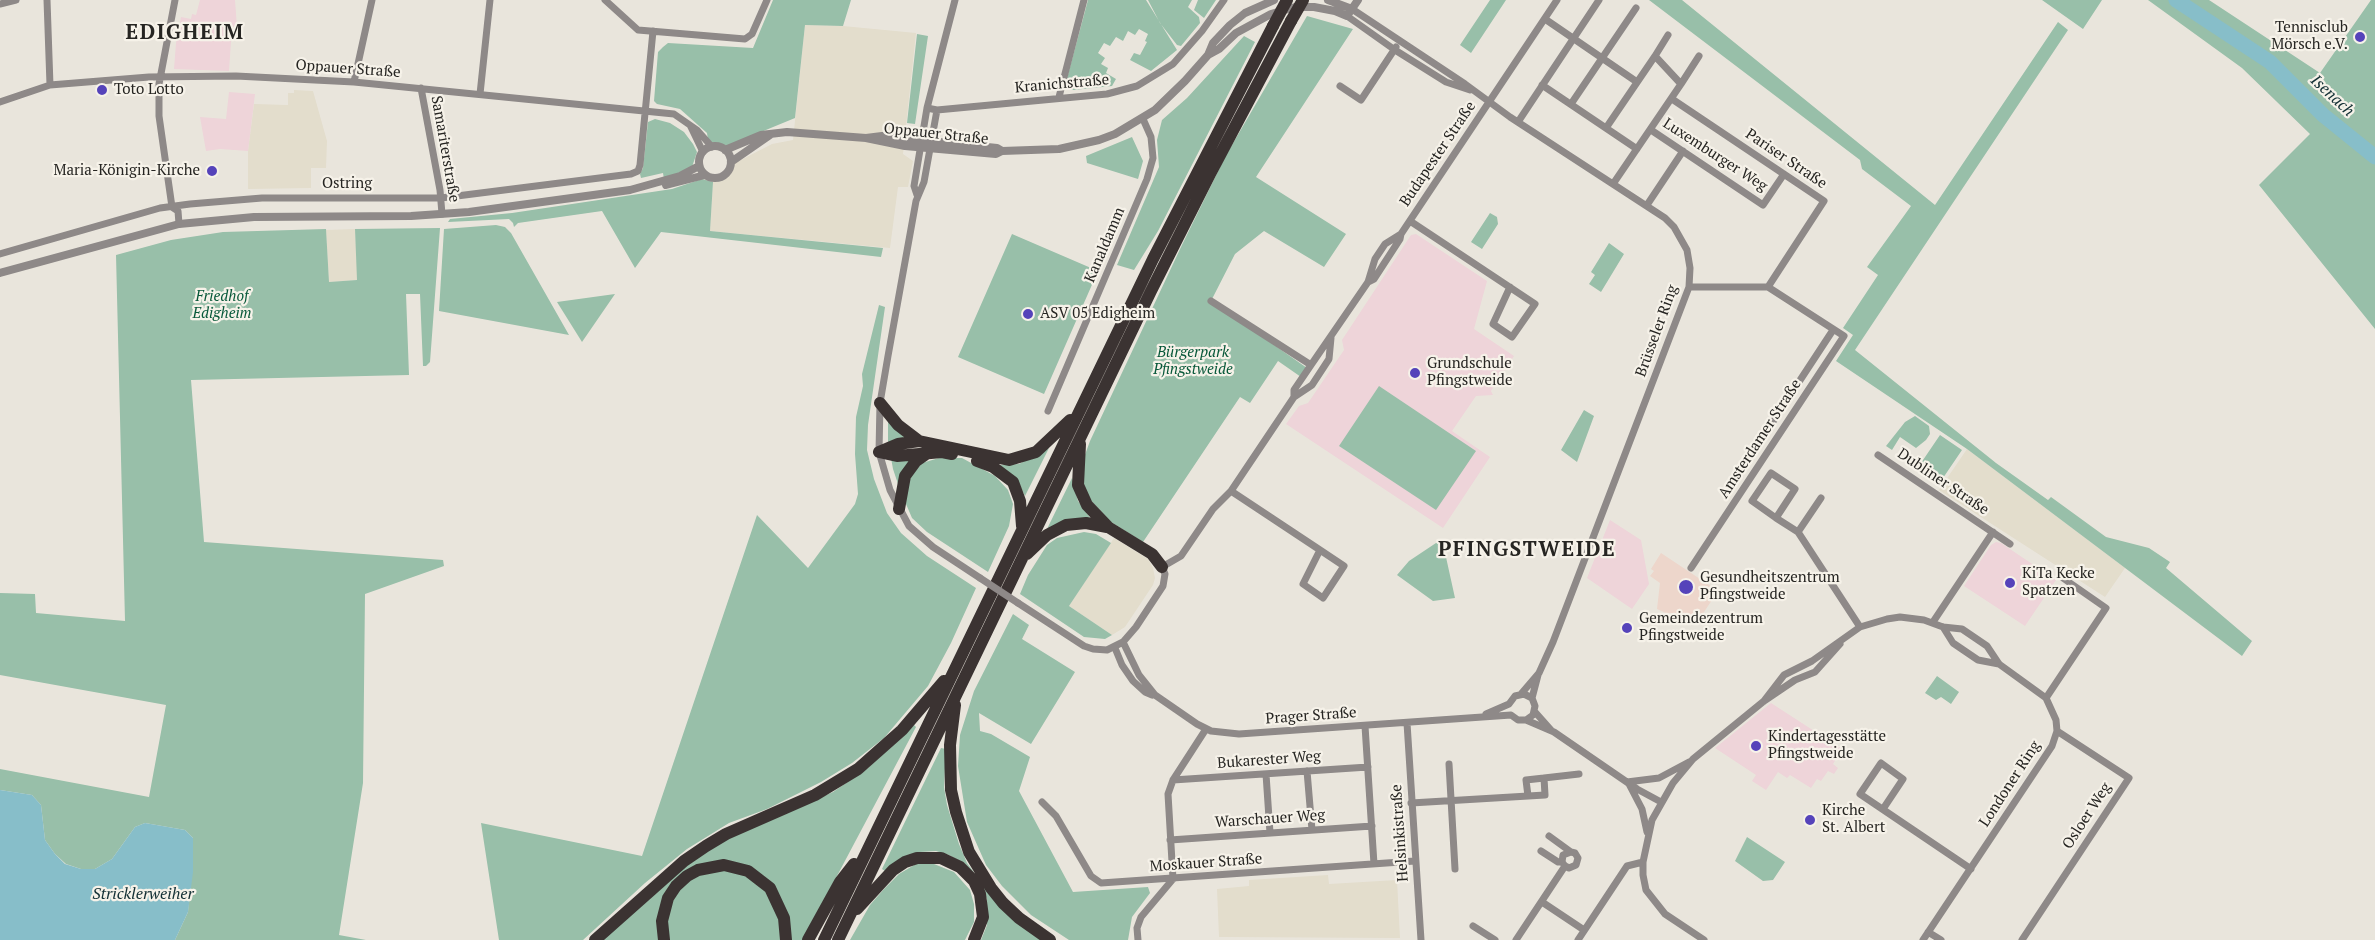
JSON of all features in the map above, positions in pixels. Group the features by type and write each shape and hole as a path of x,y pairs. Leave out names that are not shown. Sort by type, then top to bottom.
{"highway":[{"path":"838,940 1210,174 1291,21 1295,2"},
{"path":"824,940 1077,413 1182,201 1273,26 1295,2"},
{"path":"880,403 898,425 919,441"},
{"path":"879,452 898,444 919,441 1009,460 1036,452 1077,413"},
{"path":"1081,437 1077,478 1081,495 1087,505 1108,527 1152,554 1162,567"},
{"path":"879,452 897,456 942,452 969,457 993,467 1008,477 1017,490 1022,528"},
{"path":"899,509 906,476 916,461 928,453"},
{"path":"1022,559 1047,535 1058,528 1086,523 1108,527"},
{"path":"595,940 684,861 706,846 726,834 814,795 858,769 902,730 954,668"},
{"path":"957,694 949,767 956,812 969,852 985,880 1003,903 1019,918 1050,940"},
{"path":"808,940 840,882 872,839"},
{"path":"850,916 893,870 917,858 941,858 960,867 974,881 980,894 982,917 974,940"},
{"path":"664,940 662,921 668,898 676,886 698,870 724,865 748,871 770,888 784,918 786,940"}],"street":[{"path":"0,4 16,0"},
{"path":"47,0 50,85"},
{"path":"175,0 161,76 159,117 172,207 178,211 179,224"},
{"path":"354,82 372,0"},
{"path":"480,94 490,0"},
{"path":"607,1 638,30 749,38 767,0"},
{"path":"917,195 914,186 927,108 955,0"},
{"path":"1059,97 1084,0"},
{"name":"Kranichstraße","path":"927,108 937,110 1123,91 1162,73 1173,64 1202,31 1224,0"},
{"name":"Oppauer Straße","path":"1208,55 1213,43 1230,25 1245,13 1274,0"},
{"name":"Brüsseler Ring","path":"1328,0 1400,42 1465,84 1489,103 1647,205 1665,218 1681,237 1687,250 1690,268 1689,287 1553,642 1539,673 1532,698"},
{"path":"1350,13 1358,0"},
{"name":"Budapester Straße","path":"1294,397 1294,390 1368,282 1380,251 1385,244 1401,234 1557,0"},
{"path":"1518,122 1599,0"},
{"name":"Oppauer Straße","path":"724,150 761,135 787,132 866,138 882,136 931,146 997,148 1002,151 1045,150 1082,145 1115,134 1143,119 1170,97 1208,55 1253,22 1295,2"},
{"name":"Brüsseler Ring","path":"1295,2 1350,13 1395,50 1446,82 1470,90"},
{"path":"1571,104 1636,8"},
{"path":"1545,19 1637,82"},
{"path":"645,110 653,31"},
{"path":"1606,128 1668,35"},
{"path":"1340,86 1361,100 1400,42"},
{"path":"1655,56 1681,84"},
{"path":"1613,184 1699,56"},
{"name":"Oppauer Straße","path":"0,102 50,85 161,76 236,76 354,82 674,114 698,130 712,147"},
{"path":"1542,85 1637,149"},
{"name":"Samariterstraße","path":"421,88 442,214"},
{"name":"Pariser Straße","path":"1672,99 1824,201 1768,287"},
{"name":"Ostring","path":"0,254 172,207 262,198 441,198 631,174 638,171 640,165 645,110"},
{"path":"937,110 924,182 917,195 880,403 879,452 884,474 899,509 918,534 1018,603 1084,646 1094,649 1115,648 1136,627 1163,586 1165,574 1162,567"},
{"name":"Kanaldamm","path":"1048,411 1147,178 1153,158 1151,137 1143,119"},
{"path":"639,188 680,176 699,166 703,152 691,127"},
{"name":"Luxemburger Weg","path":"1651,130 1763,205 1784,174"},
{"path":"0,273 179,224 254,217 442,214 521,206 682,183 705,175 715,178 722,177 728,171 731,162 770,135"},
{"path":"703,152 712,147 724,150 731,162"},
{"path":"1647,205 1683,151"},
{"path":"699,166 705,175"},
{"name":"Budapester Straße","path":"1410,220 1510,287 1535,304 1512,337 1493,324 1510,287"},
{"path":"1689,287 1768,287 1833,330"},
{"path":"1211,301 1311,365"},
{"name":"Amsterdamer Straße","path":"1691,568 1844,336 1833,330 1749,458"},
{"name":"Budapester Straße","path":"1162,567 1181,555 1213,509 1231,491 1294,397 1312,385 1329,359 1331,338"},
{"name":"Dubliner Straße","path":"1878,455 2010,544"},
{"path":"1776,518 1795,489 1771,473 1752,501 1776,518 1798,532 1860,627"},
{"path":"1231,491 1320,550 1344,566 1323,598 1303,584 1320,550"},
{"path":"1798,532 1821,498"},
{"name":"Dubliner Straße","path":"1933,622 1993,532"},
{"path":"1764,701 1784,675 1812,661 1850,633 1860,627 1900,617 1962,629 1987,646 1999,664 2046,698 2106,608 2060,576"},
{"path":"1943,627 1953,643 1978,660 1999,664"},
{"path":"1627,782 1659,778 1693,759 1764,701 1795,680 1815,672 1850,633"},
{"name":"Prager Straße","path":"1123,642 1139,675 1155,695"},
{"name":"Prager Straße","path":"1115,648 1132,681 1145,692 1155,695 1206,729 1224,734 1239,735 1511,715 1518,720 1526,720 1554,732"},
{"name":"Brüsseler Ring","path":"1521,694 1539,673"},
{"path":"1521,694 1532,698 1535,706 1534,712 1526,720"},
{"name":"Prager Straße","path":"1481,717 1509,704 1515,696 1521,694"},
{"name":"Londoner Ring","path":"1923,940 2052,746 2057,731 2053,709 2046,698"},
{"path":"1509,704 1511,715"},
{"name":"Prager Straße","path":"1534,712 1554,732 1660,802"},
{"name":"Helsinkistraße","path":"1407,723 1421,940"},
{"path":"1365,726 1374,864"},
{"path":"1138,940 1137,928 1141,917 1173,879 1168,794 1173,780 1206,729"},
{"name":"Osloer Weg","path":"2022,940 2128,778 2057,731"},
{"path":"1693,759 1660,802 1647,836 1643,862 1644,883 1655,903 1669,917 1704,940"},
{"path":"1883,809 1903,779 1881,763 1860,794 1971,868"},
{"path":"1449,764 1455,869"},
{"name":"Bukarester Weg","path":"1173,780 1368,767"},
{"path":"1307,771 1312,830"},
{"path":"1266,774 1270,833"},
{"path":"1528,796 1526,780 1579,774"},
{"path":"1411,803 1545,795 1544,778"},
{"name":"Prager Straße","path":"1627,782 1642,809 1647,836"},
{"name":"Moskauer Straße","path":"1042,802 1056,816 1095,880 1101,883 1415,861"},
{"name":"Warschauer Weg","path":"1170,840 1372,826"},
{"path":"1541,851 1558,862 1573,867 1578,862 1577,856 1549,837"},
{"path":"1516,940 1564,864 1563,855 1571,852"},
{"path":"1579,940 1627,866 1643,862"},
{"path":"1542,902 1584,930"},
{"path":"1473,926 1495,940"},
{"path":"1928,932 1941,940"}],"shaded area":[{"path":"200,0 235,0 237,27 232,27 229,71 174,69 181,17 191,19 192,14 196,15"},
{"path":"805,25 916,33 903,154 913,161 908,187 898,187 890,248 710,231 713,182 725,179 735,163 772,144 793,140"},
{"path":"294,90 313,91 327,141 326,168 311,168 311,188 248,189 248,151 254,104 288,105 288,93 294,93"},
{"path":"229,92 255,94 248,151 220,149 206,151 200,117 226,119"},
{"path":"355,229 358,280 329,282 326,230"},
{"name":"Grundschule Pfingstweide","path":"1416,234 1487,281 1474,329 1514,356 1491,391 1493,395 1476,396 1452,431 1490,457 1443,528 1286,424 1299,406 1308,403 1344,350 1342,340 1411,235"},
{"path":"1967,449 2125,568 2105,597 1939,490"},
{"path":"1610,520 1641,540 1649,584 1632,609 1587,578"},
{"path":"1114,538 1148,559 1155,578 1153,585 1125,627 1112,635 1069,606"},
{"name":"KiTa Kecke Spatzen","path":"1996,542 2001,543 2056,580 2025,626 1964,586 1991,545"},
{"name":"Gesundheitszentrum Pfingstweide","path":"1661,553 1718,591 1702,615 1687,624 1676,613 1666,613 1657,609 1660,583 1650,576 1654,571 1651,569"},
{"name":"Kindertagesstätte Pfingstweide","path":"1771,703 1842,749 1833,764 1838,768 1834,774 1828,771 1821,781 1817,779 1811,788 1790,775 1787,778 1778,772 1766,790 1752,781 1756,775 1715,748"},
{"path":"1328,875 1329,884 1397,880 1400,938 1219,937 1217,889 1249,886 1249,880"}],"green space":[{"path":"773,0 851,0 843,26 805,25 795,118 727,146 708,140 707,133 680,109 657,104 654,101 658,52 663,47 668,43 753,48"},
{"path":"1088,0 1146,0 1177,50 1151,71 1130,60 1134,53 1140,55 1147,42 1145,41 1148,34 1139,29 1135,35 1128,31 1123,41 1116,37 1110,46 1104,43 1098,53 1105,58 1101,64 1108,68 1106,73 1116,79 1112,86 1073,90 1066,82"},
{"path":"1148,0 1192,0 1188,7 1199,17 1200,23 1181,46 1177,45 1160,23"},
{"path":"1198,0 1216,0 1204,18 1194,10"},
{"path":"1490,0 1506,0 1471,53 1460,45"},
{"path":"1649,0 1682,0 1935,205 2058,22 2068,30 1855,350 1996,463 2048,500 2051,497 2106,537 2149,548 2170,562 2166,568 2252,641 2242,656 1967,449 1836,361 1853,335 1843,328 1878,275 1867,267 1911,206 1862,169 1860,160"},
{"path":"2042,0 2102,0 2083,29"},
{"path":"2148,0 2209,0 2320,73 2371,0 2375,0 2375,329 2259,185 2310,134 2242,68"},
{"name":"Bürgerpark Pfingstweide","path":"1307,16 1353,29 1256,177 1346,234 1324,267 1264,231 1235,254 1211,301 1307,368 1301,377 1278,361 1250,403 1240,397 1143,542 1111,522 1084,493 1082,463 1090,441 1225,157"},
{"path":"917,34 928,36 915,124 907,123"},
{"path":"1244,36 1255,42 1158,231 1134,270 1117,265 1159,167 1157,140 1162,120 1187,98"},
{"path":"655,119 670,123 684,132 697,152 692,167 664,179 663,173 641,178 640,174 643,168 648,122"},
{"path":"1132,137 1143,161 1138,179 1087,163 1086,156"},
{"path":"702,179 713,182 710,231 883,248 881,257 661,232 635,268 602,211 518,223 514,227 509,219 448,222 450,219 512,213 672,189"},
{"path":"1490,213 1497,217 1498,224 1482,249 1471,242"},
{"path":"496,225 505,227 511,233 569,335 439,311 444,229"},
{"name":"Friedhof Edigheim","path":"440,228 430,362 426,366 423,366 420,294 406,294 409,375 191,380 204,542 443,560 444,566 365,594 363,783 339,935 366,940 175,940 188,912 193,838 185,830 145,823 135,827 112,859 95,869 81,869 66,864 45,840 41,805 32,795 0,790 0,769 149,797 166,705 0,675 0,593 35,594 36,613 125,621 116,255 171,240 223,232 326,229 329,282 357,280 355,229"},
{"name":"ASV 05 Edigheim","path":"1012,234 1098,271 1044,394 958,357"},
{"path":"1609,243 1624,254 1601,292 1589,284 1595,275 1591,272"},
{"path":"615,294 582,342 557,302"},
{"path":"879,305 885,307 868,425 867,450 874,479 887,513 901,533 927,556 976,588 928,686 884,738 852,763 821,782 767,809 729,823 687,849 645,883 583,940 499,940 481,823 642,856 757,515 808,568 855,504 858,494 855,454 856,417 863,386 862,374"},
{"path":"1379,386 1476,451 1436,510 1339,446"},
{"path":"1584,410 1594,416 1577,462 1561,450"},
{"path":"1915,416 1929,426 1930,434 1926,440 1916,448 1900,437 1892,450 1886,446 1905,422"},
{"path":"888,419 909,438 888,443"},
{"path":"1940,435 1962,450 1943,478 1921,463"},
{"path":"1049,448 1025,496 1018,482 998,465 1019,464"},
{"path":"891,458 914,458 898,484 893,469"},
{"path":"939,458 962,458 995,476 1008,490 1013,504 1009,526 988,572 927,532 912,518 906,504 906,491 911,476 922,463"},
{"path":"1072,478 1078,501 1091,519 1047,529"},
{"path":"1084,532 1096,534 1111,543 1069,606 1112,635 1105,639 1084,637 1020,594 1028,575 1047,545 1057,538"},
{"path":"1442,539 1455,598 1433,601 1397,575 1409,561"},
{"path":"1013,614 1029,625 1022,639 1075,672 1031,744 979,713 980,731 991,734 1030,757 1019,791 1073,892 1148,887 1150,893 1132,917 1128,940 1069,940 1031,915 1002,886 986,865 967,822 958,766 960,735 974,691"},
{"path":"1937,676 1959,692 1951,704 1941,697 1936,700 1925,693"},
{"path":"914,725 916,727 803,940 602,940 689,862 722,841 833,792 868,768"},
{"path":"941,748 946,749 944,787 947,805 959,844 967,863 976,875 964,863 936,851 920,852 885,871 882,869"},
{"path":"1747,837 1785,862 1773,880 1763,881 1735,861"},
{"path":"929,862 954,872 970,890 974,904 974,922 965,940 850,940 870,905 899,874 916,864"},
{"path":"982,884 1042,940 981,940 987,925 987,899"}],"water":[{"name":"Stricklerweiher","path":"0,790 32,795 41,805 45,840 65,864 81,869 95,869 112,859 135,827 145,823 185,830 193,838 193,872 188,912 175,940 0,940"}],"waterway":[{"name":"Isenach","path":"2176,0 2270,62 2323,115 2375,157"}],"place":[{"name":"Tennisclub Mörsch e.V.","path":"2360,37"},
{"name":"Toto Lotto","path":"102,90"},
{"name":"Maria-Königin-Kirche","path":"212,171"},
{"name":"ASV 05 Edigheim","path":"1028,314"},
{"name":"Grundschule Pfingstweide","path":"1415,373"},
{"name":"KiTa Kecke Spatzen","path":"2010,583"},
{"name":"Gesundheitszentrum Pfingstweide","path":"1686,587"},
{"name":"Gemeindezentrum Pfingstweide","path":"1627,628"},
{"name":"Kindertagesstätte Pfingstweide","path":"1756,746"},
{"name":"Kirche St. Albert","path":"1810,820"}],"district":[{"name":"EDIGHEIM","path":"185,33"},
{"name":"PFINGSTWEIDE","path":"1527,550"}]}
